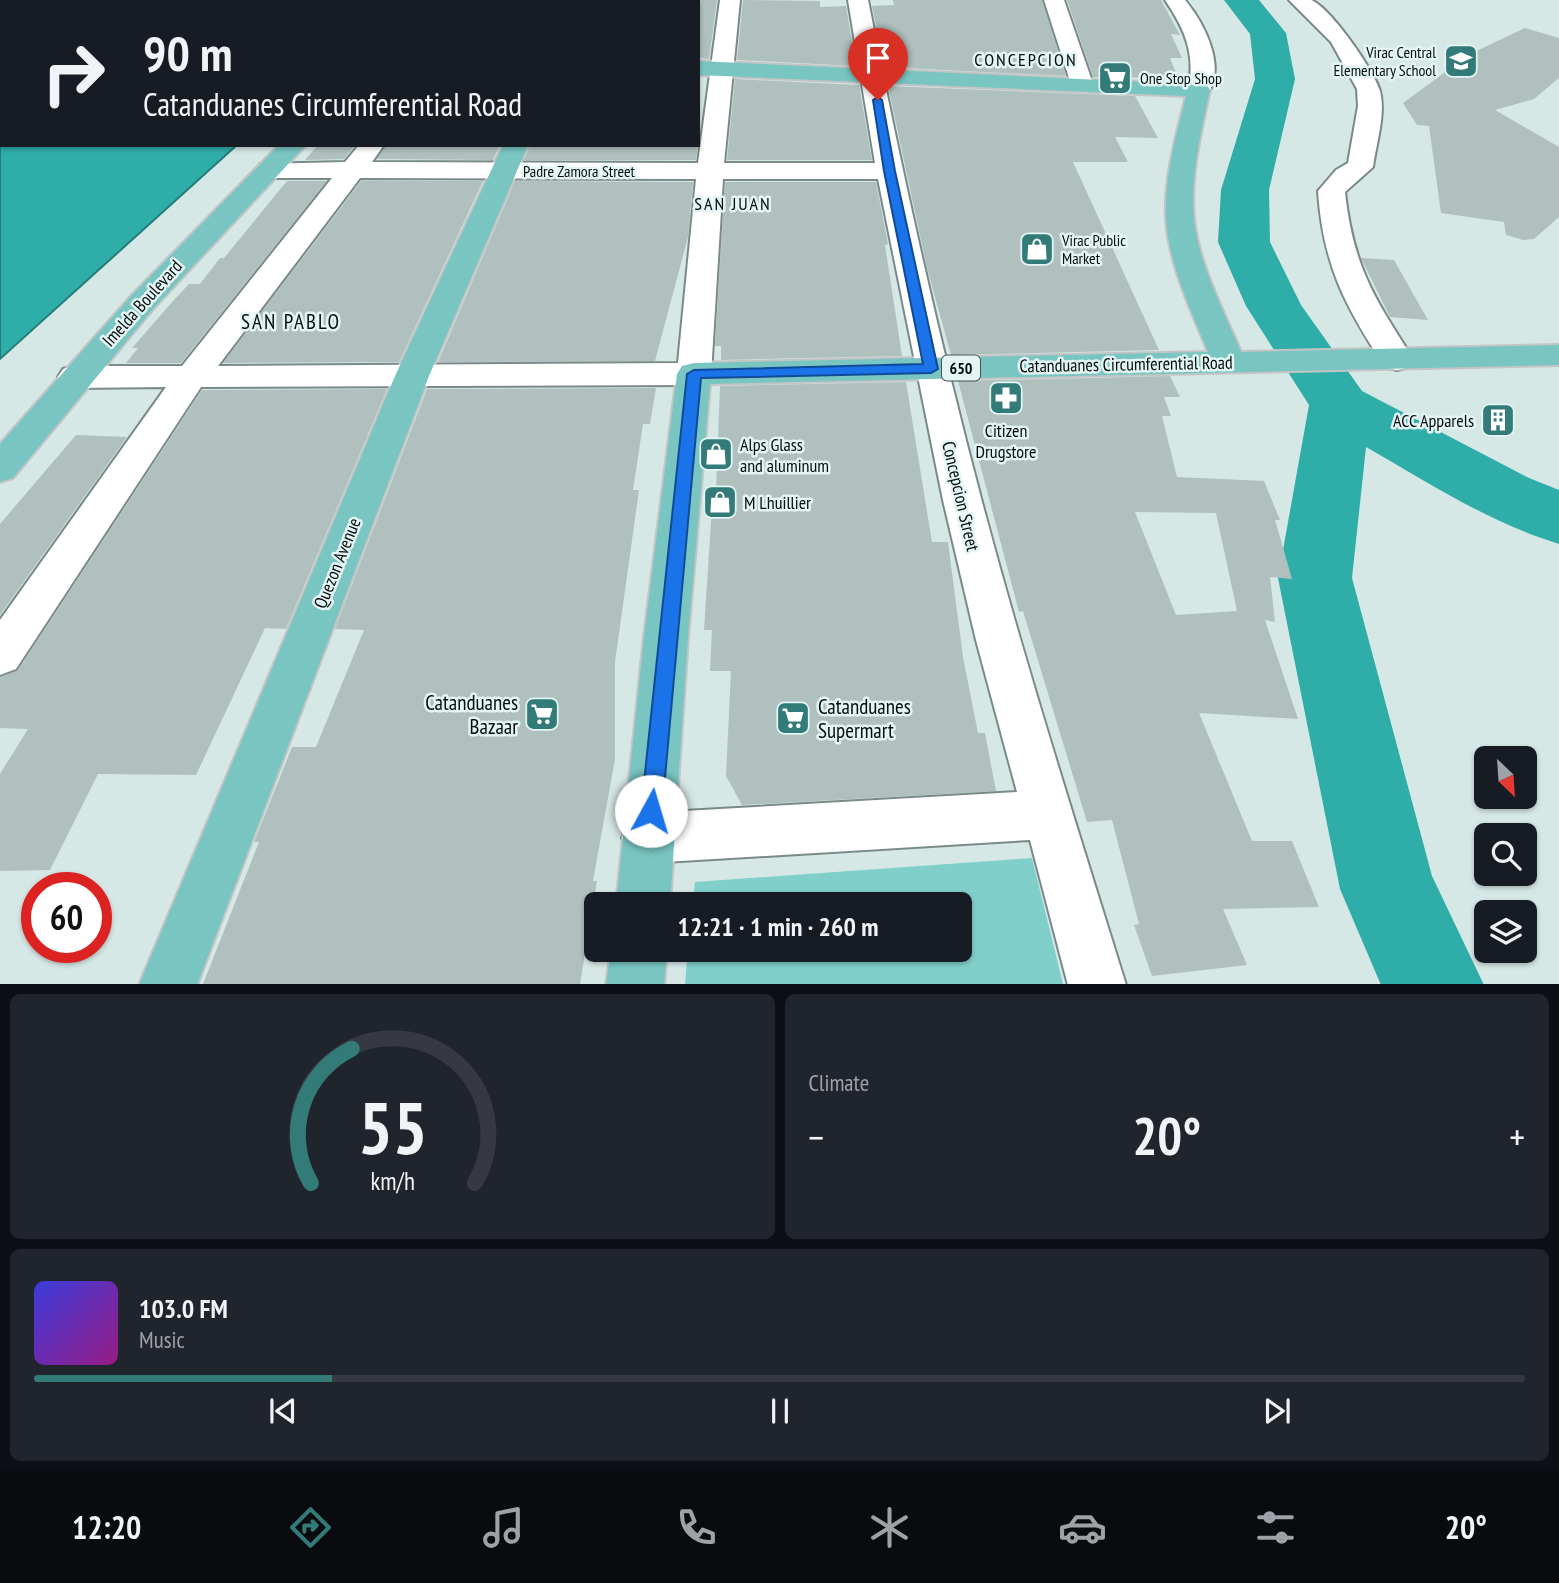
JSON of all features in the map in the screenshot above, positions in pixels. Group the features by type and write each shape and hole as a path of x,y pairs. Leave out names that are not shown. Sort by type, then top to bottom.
{"main road":[{"path":"710,69 1199,90 1183,171 1180,220 1193,272 1228,361"},
{"name":"Imelda Boulevard","path":"0,469 75,377 216,221 292,147"},
{"name":"Quezon Avenue","path":"168,984 412,376 510,158"},
{"name":"Catanduanes Circumferential Road","path":"694,374 1559,355"},
{"path":"644,892 694,374"},
{"path":"635,984 638,962"}],"street":[{"path":"75,377 694,374 710,170 710,69 730,0"},
{"name":"Concepcion Street","path":"858,0 889,171 931,369 979,568 1097,984"},
{"path":"1055,0 1082,84"},
{"path":"1175,0 1197,34 1203,74 1199,90"},
{"path":"1299,0 1320,17 1340,40 1368,89 1370,106 1360,167 1345,176 1331,191 1334,225 1341,256 1388,359"},
{"path":"0,656 191,377 362,158"},
{"name":"Padre Zamora Street","path":"269,170 362,158 510,158 710,170 889,171"},
{"path":"648,838 1048,815"}],"shaded area":[{"path":"0,147 235,147 0,359"},
{"path":"1032,858 1063,984 685,984 687,962 972,962 972,892 694,892 695,882"}],"building":[{"path":"700,0 717,0 709,59 700,58"},
{"path":"743,0 820,1 820,7 846,6 856,66 737,60"},
{"path":"893,0 1042,0 1066,76 884,67 872,6 894,5"},
{"path":"1067,0 1161,0 1180,35 1171,34 1182,58 1170,58 1178,78 1093,77"},
{"path":"1525,28 1559,38 1559,78 1534,99 1495,110 1559,147 1559,217 1534,239 1523,240 1506,235 1504,222 1441,213 1429,126 1417,125 1403,103 1470,54"},
{"path":"735,79 859,85 872,160 727,160"},
{"path":"888,86 1135,96 1158,138 1115,137 1128,162 1073,162 1159,350 951,355 927,268"},
{"path":"316,147 353,147 344,159 305,160"},
{"path":"385,147 499,147 493,160 377,159"},
{"path":"529,147 698,147 696,160 524,160"},
{"path":"287,181 327,181 181,363 126,363 138,348 132,348 173,301 189,284 200,284"},
{"path":"361,181 483,181 399,362 223,363"},
{"path":"515,181 693,182 688,237 655,361 438,362"},
{"path":"725,182 876,182 888,244 885,245 902,356 721,360 721,346 715,346"},
{"path":"1361,258 1394,260 1428,320 1390,317"},
{"path":"1170,376 1180,397 1164,397 1171,416 1162,416 1177,477 1264,481 1280,520 1275,520 1292,579 1270,577 1275,622 1265,620 1298,719 1199,713 1252,841 1292,841 1319,907 1223,909 1247,965 1152,976 1134,925 1139,924 1112,820 1087,822 1023,611 1019,612 958,381","holes":["1135,512 1216,513 1237,611 1176,615"]},
{"path":"906,382 932,542 948,542 963,657 978,733 985,733 996,791 742,805 726,776 731,671 710,671 712,630 704,630 713,491 716,491 720,386"},
{"path":"656,388 650,424 643,424 633,490 639,490 615,662 615,759 593,881 597,881 595,892 584,892 584,960 580,984 203,984 259,842 254,842 292,747 316,747 364,630 335,629 427,389"},
{"path":"387,389 286,629 265,628 196,775 98,774 50,870 0,871 0,774 28,729 0,728 0,677 18,670 202,390"},
{"path":"76,435 127,437 0,615 0,524"}],"waterway":[{"path":"1241,0 1268,33 1275,79 1245,190 1244,242 1274,306 1340,405"},
{"path":"1340,405 1505,495 1559,518"},
{"path":"1340,405 1315,578 1388,889 1433,984"}],"place":[{"name":"Virac Central Elementary School","path":"1461,61"},
{"name":"One Stop Shop","path":"1115,78"},
{"name":"Virac Public Market","path":"1037,249"},
{"name":"Citizen Drugstore","path":"1006,398"},
{"name":"ACC Apparels","path":"1498,420"},
{"name":"Alps Glass and aluminum","path":"716,454"},
{"name":"M Lhuillier","path":"720,502"},
{"name":"Catanduanes Bazaar","path":"542,714"},
{"name":"Catanduanes Supermart","path":"793,718"}],"district":[{"name":"CONCEPCION","path":"1026,59"},
{"name":"SAN JUAN","path":"733,203"},
{"name":"SAN PABLO","path":"291,321"}],"route":[{"path":"651,811 666,637 694,374 931,369 889,171 878,100"}]}
